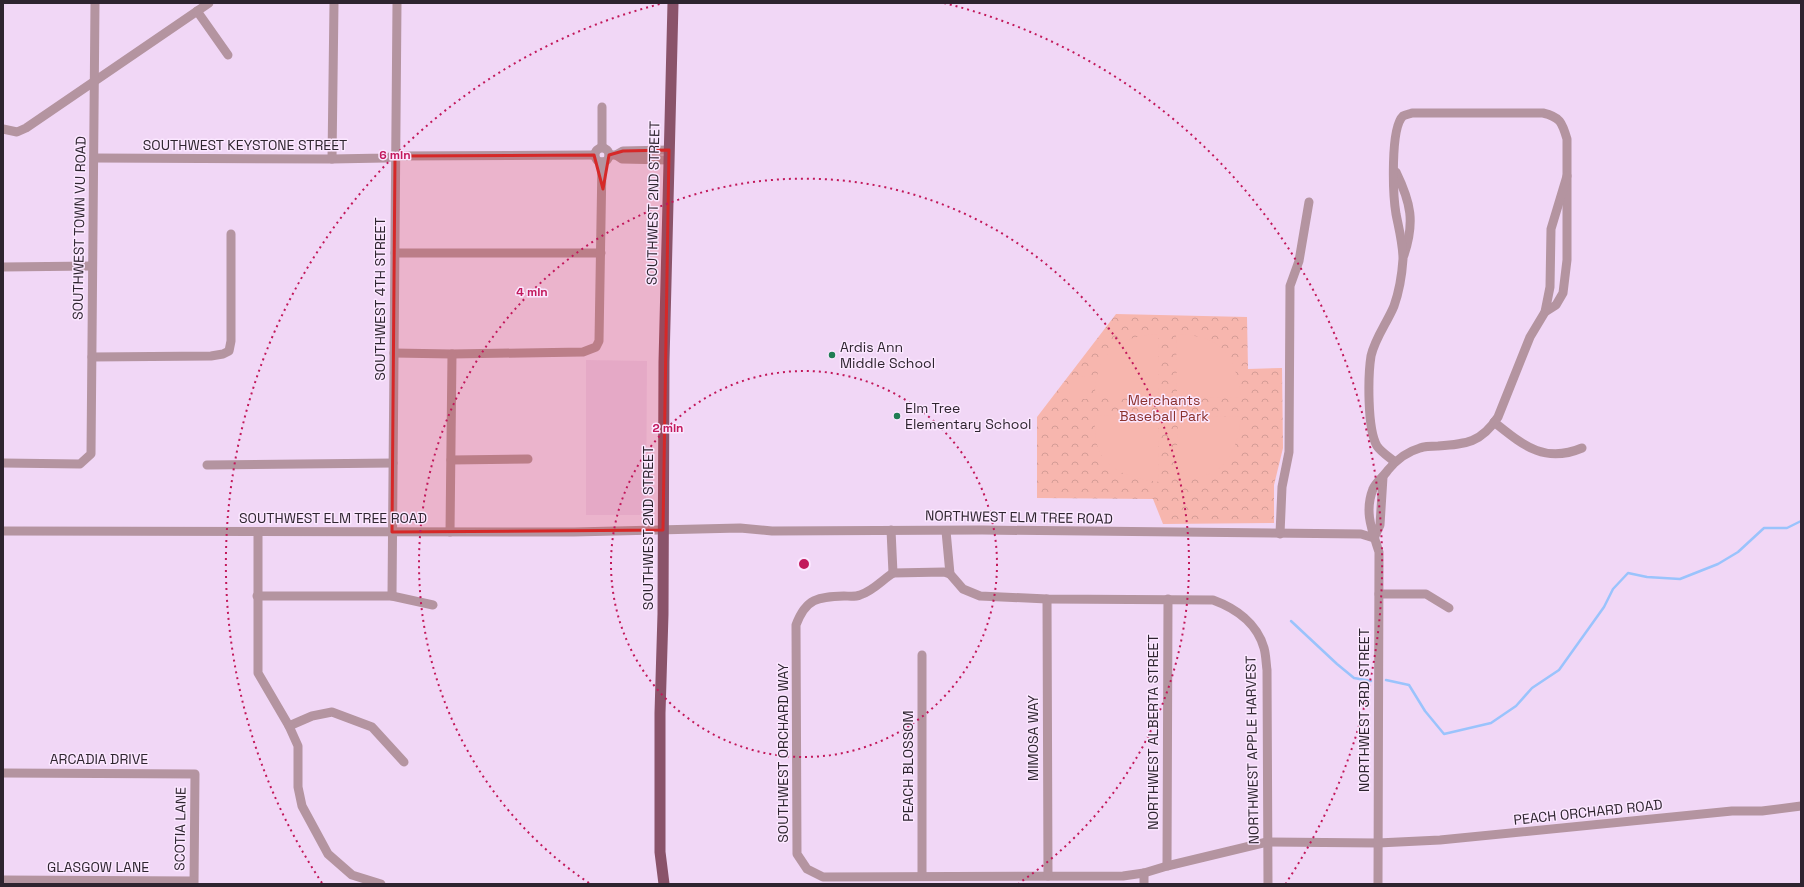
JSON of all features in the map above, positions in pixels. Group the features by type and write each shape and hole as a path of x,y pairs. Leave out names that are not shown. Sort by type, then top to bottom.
{"main road":[{"name":"SOUTHWEST 2ND STREET","path":"664,884 660,852 659,803 663,614 664,362 673,3"}],"street":[{"name":"SOUTHWEST TOWN VU ROAD","path":"3,463 80,464 90,454 95,3"},
{"path":"3,129 12,132 21,131 209,3"},
{"path":"332,159 334,3"},
{"name":"SOUTHWEST 4TH STREET","path":"392,596 397,3"},
{"path":"197,11 228,55"},
{"path":"602,107 602,147"},
{"path":"1403,258 1396,213 1394,139 1398,125 1404,116 1412,113 1543,114 1555,116 1562,124 1567,139 1567,260 1562,293 1556,304 1545,312"},
{"path":"602,147 612,155"},
{"path":"602,147 596,150 594,155 598,161 602,162"},
{"path":"602,162 612,155 622,151 669,155"},
{"name":"SOUTHWEST KEYSTONE STREET","path":"94,158 332,159 386,158 395,156 594,155"},
{"path":"394,353 452,354 583,352 596,347 599,341 602,162"},
{"path":"1394,170 1407,196 1411,219 1410,237 1403,258 1400,282 1394,306 1380,334 1372,356 1369,391 1370,421 1377,446 1395,462"},
{"path":"1374,538 1380,525 1383,477 1395,462 1406,453 1421,447 1464,444 1476,440 1490,428 1494,422 1530,337 1545,312 1550,287 1551,229 1567,176"},
{"path":"1280,534 1282,487 1289,452 1290,286 1299,261 1309,202"},
{"path":"92,357 223,354 229,351 231,340 231,234"},
{"path":"395,253 600,253"},
{"path":"3,267 92,266"},
{"path":"450,532 452,354"},
{"path":"1494,422 1520,443 1552,455 1570,453 1582,448"},
{"path":"451,460 528,459"},
{"path":"207,465 393,463"},
{"name":"NORTHWEST ELM TREE ROAD","path":"663,530 740,528 772,531 891,530 1361,534 1374,538"},
{"name":"SOUTHWEST ELM TREE ROAD","path":"3,531 450,532 663,530"},
{"path":"891,530 893,573 944,572 950,574 963,589 980,596 1047,599 1168,599"},
{"path":"946,531 950,574"},
{"path":"258,532 258,672 289,726 298,746 298,787 302,806 328,854 352,875 381,884"},
{"name":"NORTHWEST 3RD STREET","path":"1374,538 1379,552 1378,884"},
{"name":"SOUTHWEST ORCHARD WAY","path":"893,573 873,589 859,596 823,597 816,599 800,613 796,625 797,854 808,869 823,877 922,876 1019,880 1048,876 1123,876 1144,873 1267,842"},
{"path":"1379,594 1426,594 1449,608"},
{"path":"257,596 392,596 433,605"},
{"name":"MIMOSA WAY","path":"1047,599 1048,876"},
{"name":"NORTHWEST APPLE HARVEST","path":"1168,599 1213,600 1236,610 1247,620 1264,647 1267,670 1268,884"},
{"name":"NORTHWEST ALBERTA STREET","path":"1167,866 1168,599"},
{"name":"PEACH BLOSSOM","path":"922,655 922,876"},
{"path":"289,726 312,716 332,712 372,727 404,762"},
{"name":"ARCADIA DRIVE","path":"3,772 195,774"},
{"name":"SCOTIA LANE","path":"193,883 195,774"},
{"name":"PEACH ORCHARD ROAD","path":"1267,842 1378,843 1440,840 1732,811 1762,811 1801,806"},
{"path":"1144,873 1144,884"},
{"name":"GLASGOW LANE","path":"3,880 193,883"}],"highlighted area":[{"path":"669,150 663,530 392,532 395,156 594,155 603,189 609,155 623,151"}],"shaded area":[{"path":"586,360 647,361 646,515 586,515"}],"green space":[{"name":"Merchants Baseball Park","path":"1116,314 1247,317 1248,369 1282,368 1283,448 1274,485 1274,523 1163,524 1153,499 1037,498 1037,417"},
{"path":"1158,334 1159,398 1095,398 1099,370 1104,359 1111,351 1120,344 1131,339"},
{"path":"1176,334 1205,339 1215,343 1224,350 1235,369 1241,397 1177,398"},
{"path":"1070,376 1091,377 1091,399 1069,399"},
{"path":"1158,414 1159,482 1129,476 1120,472 1105,460 1099,451 1096,441 1094,416"},
{"path":"1178,415 1241,417 1235,445 1224,464 1215,471 1204,476 1192,479 1176,480"}],"waterway":[{"path":"1386,680 1409,685 1425,711 1444,734 1491,723 1516,706 1532,688 1559,670 1604,607 1613,589 1628,573 1647,577 1680,579 1718,564 1738,552 1764,528 1787,528 1801,521"},
{"path":"1291,621 1354,678 1371,681"}],"place":[{"name":"Ardis Ann Middle School","path":"832,355"},
{"name":"Elm Tree Elementary School","path":"897,416"}]}
